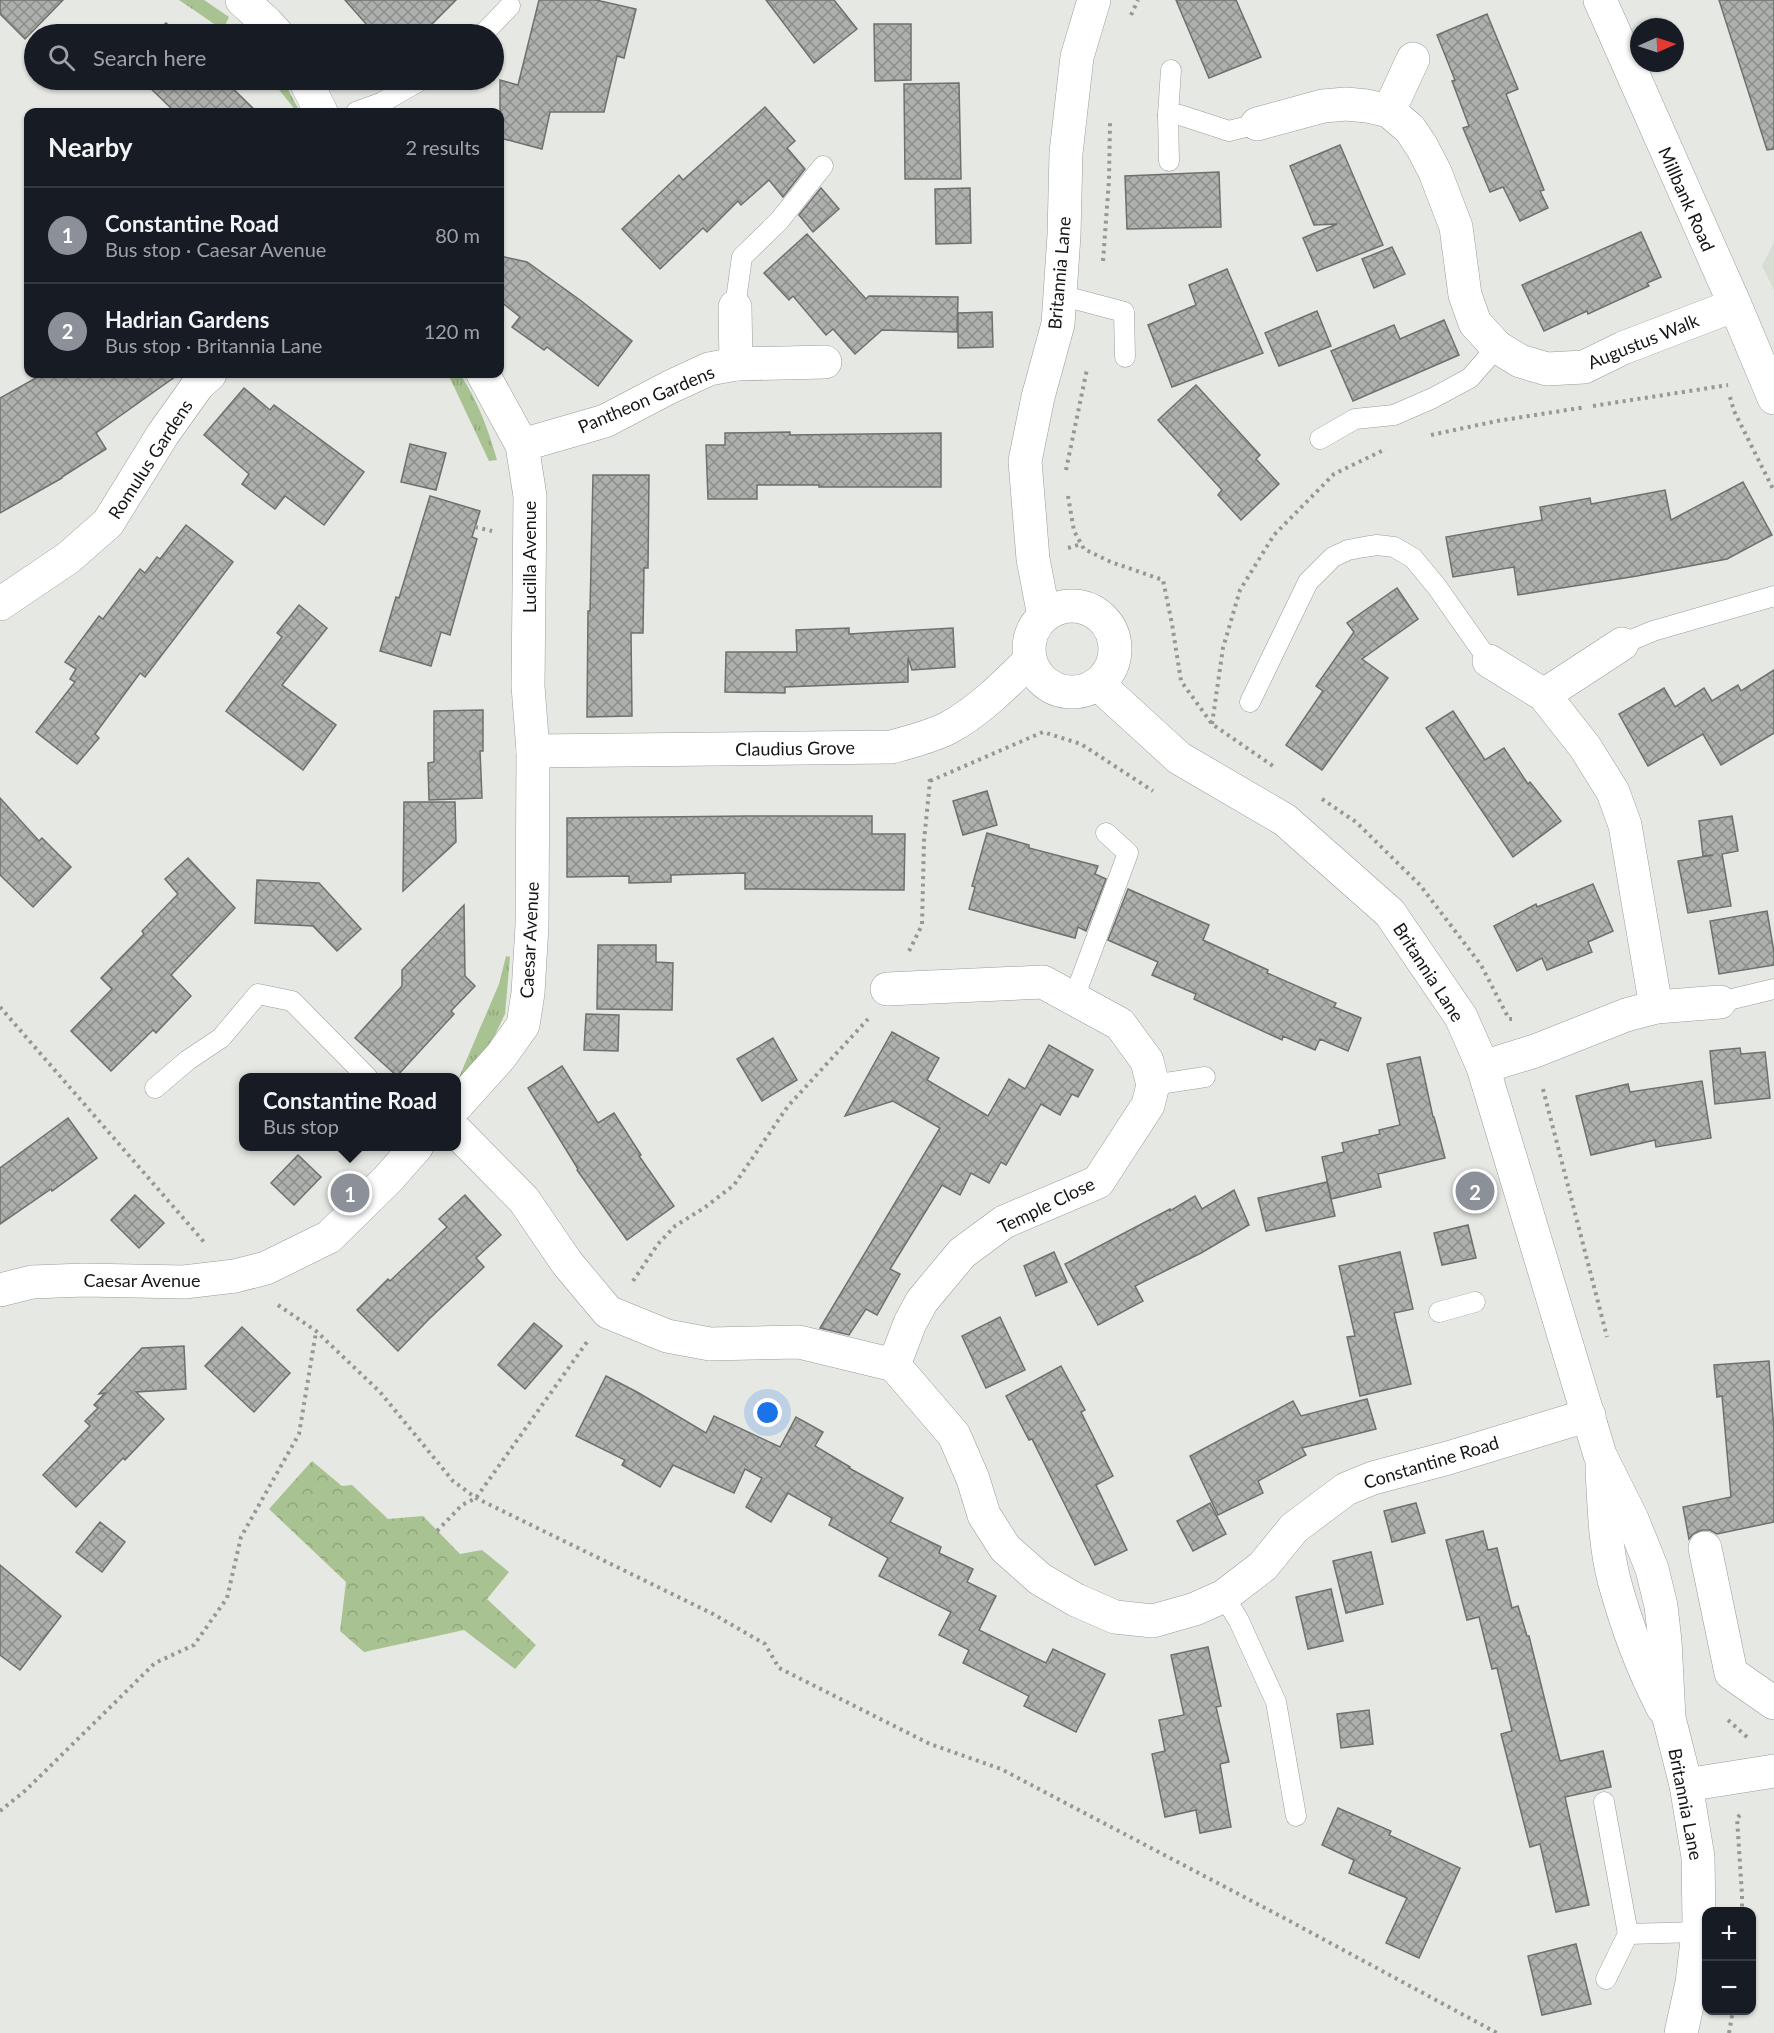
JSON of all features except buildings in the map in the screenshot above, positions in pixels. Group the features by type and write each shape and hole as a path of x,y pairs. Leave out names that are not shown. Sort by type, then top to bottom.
{"street":[{"path":"242,0 268,24"},
{"name":"Britannia Lane","path":"1044,616 1033,559 1025,461 1038,397 1058,324 1067,143 1077,57 1094,0"},
{"name":"Millbank Road","path":"1600,0 1735,304 1769,387"},
{"path":"1257,124 1323,106 1356,105 1389,111 1413,59"},
{"path":"310,90 319,108"},
{"name":"Augustus Walk","path":"1389,111 1410,129 1435,172 1456,227 1465,295 1475,323 1497,347 1520,361 1547,369 1584,366 1623,348 1735,304"},
{"name":"Pantheon Gardens","path":"735,307 736,364"},
{"name":"Pantheon Gardens","path":"522,445 605,421 709,369 736,364 825,362"},
{"name":"Romulus Gardens","path":"0,604 68,558 108,523 163,434 206,378"},
{"name":"Lucilla Avenue","path":"485,378 522,445 530,496 528,686 533,751"},
{"path":"1072,606 1090,609 1103,618 1112,630 1116,656 1111,670 1098,684 1084,691 1069,693 1053,689 1041,680 1030,660 1031,635 1038,622 1057,608 1072,606"},
{"path":"1544,695 1622,644"},
{"name":"Claudius Grove","path":"533,751 891,747 915,741 949,727 997,693 1030,660"},
{"path":"1489,661 1544,695 1586,747 1613,792 1625,825 1656,1006"},
{"name":"Britannia Lane","path":"1098,684 1179,758 1285,820 1390,913 1461,1017 1483,1067 1600,1455 1605,1523 1614,1578 1647,1677 1669,1718 1686,1785 1698,1857 1698,1932 1692,1983 1682,2033"},
{"name":"Caesar Avenue","path":"461,1100 501,1056 523,1025 528,993 532,925 533,751"},
{"path":"887,989 1043,982 1120,1024 1147,1061 1153,1085"},
{"path":"1483,1067 1535,1051 1626,1015 1656,1006 1720,1002"},
{"name":"Temple Close","path":"894,1365 910,1323 922,1301 962,1253 1004,1222 1098,1182 1148,1105 1153,1085"},
{"path":"461,1137 524,1200 567,1263 608,1312 666,1336 710,1344 799,1342 894,1365"},
{"name":"Caesar Avenue","path":"0,1290 39,1282 126,1280 184,1282 235,1276 266,1268 329,1237 388,1179 413,1151"},
{"name":"Constantine Road","path":"894,1365 954,1435 973,1479 984,1515 1005,1548 1040,1579 1076,1600 1115,1617 1153,1621 1195,1609 1224,1596 1263,1566 1294,1528 1346,1489 1373,1478 1448,1458 1589,1415"},
{"path":"1705,1548 1731,1673 1774,1703"},
{"path":"1686,1785 1774,1771"}],"lane":[{"path":"493,24 510,6"},
{"path":"1169,161 1168,115 1171,70"},
{"path":"367,108 404,90"},
{"path":"1168,115 1180,115 1229,131 1257,124"},
{"path":"735,307 741,257 779,221 823,166"},
{"path":"1060,295 1124,312 1125,357"},
{"path":"1320,439 1355,419 1394,415 1433,398 1470,378 1497,347"},
{"path":"1250,702 1308,582 1333,558 1348,550 1364,547 1377,545 1394,547 1413,558 1437,587 1489,661"},
{"path":"1622,644 1653,631 1774,596"},
{"path":"1074,998 1128,853 1106,832"},
{"path":"1720,1002 1774,989"},
{"path":"155,1088 188,1060 221,1038 258,994 292,1001 364,1073"},
{"path":"1153,1085 1205,1077"},
{"path":"1438,1312 1475,1302"},
{"path":"1224,1596 1239,1621 1276,1702 1296,1816"},
{"path":"1604,1802 1628,1934 1606,1979"},
{"path":"1628,1934 1698,1932"}],"path":[{"path":"1726,385 1734,411 1774,491"},
{"path":"1422,437 1497,421 1726,385 1769,387"},
{"path":"1233,740 1212,724 1223,648 1240,590 1274,535 1334,474 1391,446"},
{"path":"930,781 1043,732 1081,744 1154,791"},
{"path":"437,1531 462,1505 476,1498 658,1244 675,1226 734,1185 788,1106 872,1015 922,926 926,814"},
{"path":"0,1007 235,1276 316,1331 380,1392 453,1481 476,1498 713,1614 765,1644 779,1668 930,1744 1001,1769 1497,2033"},
{"path":"0,1811 26,1790 155,1663 194,1645 227,1598 241,1537 299,1434 316,1331"},
{"path":"1737,1818 1742,1907"},
{"path":"1729,2033 1732,2015"}],"shaded area":[{"path":"1774,242 1774,290 1762,266"}],"green space":[{"path":"179,0 204,0 229,17 226,24 214,24"},
{"path":"279,90 288,90 298,108 294,108"},
{"path":"450,378 462,378 472,394 497,460 489,461"},
{"path":"506,956 510,957 505,1014 475,1067 461,1079 461,1073 499,984"},
{"path":"312,1461 342,1486 352,1485 388,1519 423,1516 460,1554 482,1550 509,1572 487,1599 536,1645 515,1669 464,1630 364,1652 340,1631 346,1582 269,1509"}],"place":[{"name":"Hadrian Gardens","path":"1475,1191"},
{"name":"Constantine Road","path":"350,1193"}]}
